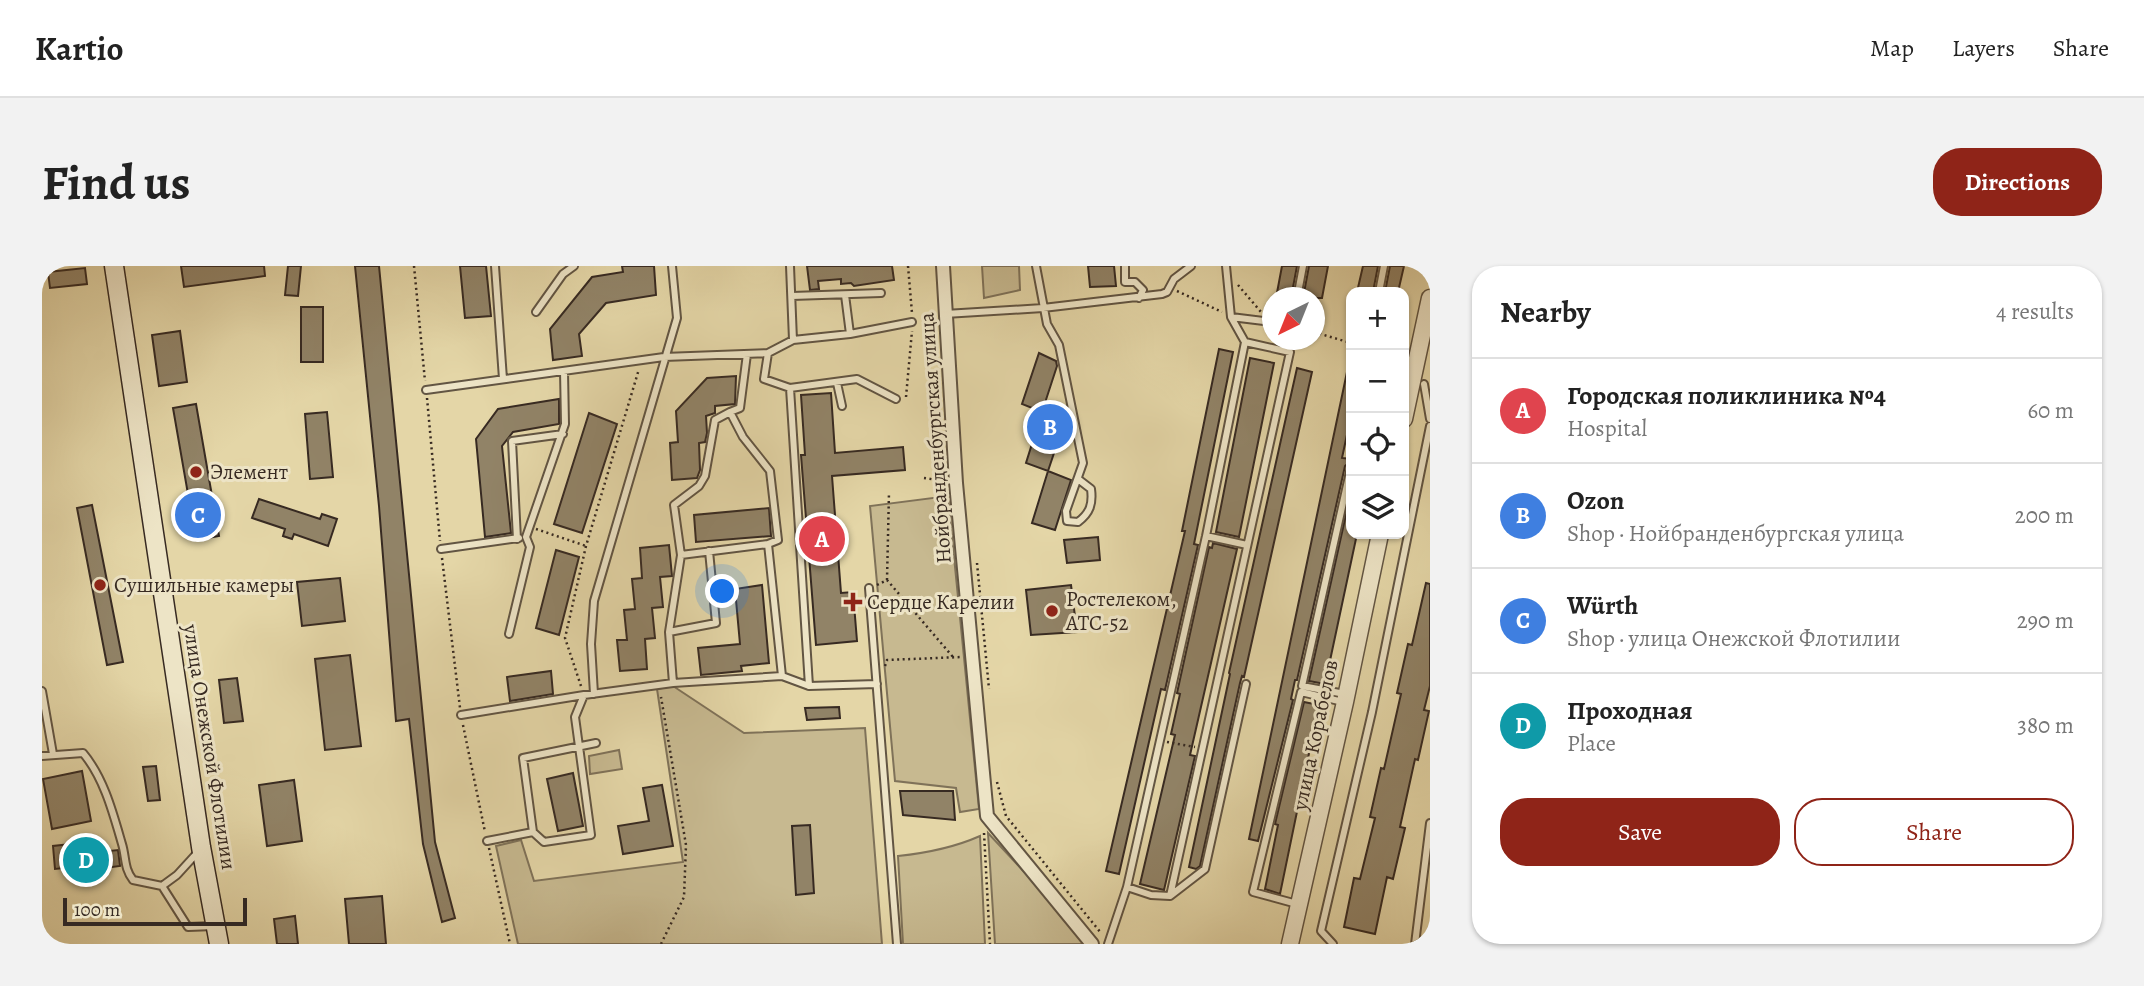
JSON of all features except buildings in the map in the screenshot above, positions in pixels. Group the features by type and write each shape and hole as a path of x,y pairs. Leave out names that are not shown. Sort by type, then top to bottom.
{"main road":[{"name":"улица Онежской Флотилии","path":"114,266 201,848 217,935"}],"street":[{"name":"Нойбранденбургская улица","path":"943,266 956,483 986,816"},
{"path":"1406,413 1416,387 1410,360 1430,298"},
{"name":"улица Корабелов","path":"1290,944 1379,539"},
{"path":"986,816 1092,944"}],"lane":[{"path":"495,266 503,379"},
{"path":"536,312 563,274 574,266"},
{"path":"594,694 591,645 594,601 677,318 672,266"},
{"path":"790,266 793,340"},
{"path":"1036,266 1047,324 1059,345 1083,463 1066,511 1067,521 1078,522 1088,515 1093,499 1091,489 1078,479"},
{"path":"1125,266 1125,282 1135,282 1143,290 1139,298"},
{"path":"945,314 1163,294 1174,279 1191,266"},
{"path":"1299,287 1303,266"},
{"path":"1380,287 1384,266"},
{"path":"1109,944 1127,887 1206,536 1245,342 1231,317 1226,269"},
{"path":"792,296 881,293"},
{"path":"845,295 850,334"},
{"path":"1231,317 1262,321"},
{"path":"426,390 664,357 768,353 793,340 850,334 912,322"},
{"path":"1170,896 1290,352 1245,342"},
{"path":"768,353 764,379 790,388 857,379 896,399"},
{"path":"673,683 669,632 681,555 674,505 699,486 705,476 715,420 740,408 747,354"},
{"path":"509,634 530,547 526,537 563,434 564,371"},
{"path":"837,383 842,406"},
{"path":"1416,387 1430,419"},
{"path":"790,388 809,686"},
{"path":"681,555 768,544 778,540 771,471 743,438 730,412"},
{"path":"1333,944 1321,930 1373,712 1430,426"},
{"path":"517,539 512,441 563,434"},
{"path":"1345,698 1302,686 1349,476"},
{"path":"1206,536 1247,545"},
{"path":"441,549 526,537"},
{"path":"768,544 782,676"},
{"path":"669,632 716,623 709,551"},
{"path":"869,588 897,944"},
{"path":"461,715 673,683 782,676 809,686 877,684"},
{"path":"1127,887 1151,895 1170,896 1205,869 1246,684"},
{"path":"42,691 53,754"},
{"path":"1298,905 1253,892 1301,692 1345,698"},
{"path":"584,695 576,717 578,747 583,788 591,835 544,842 533,832 523,758 578,747 596,743"},
{"path":"42,756 83,753 96,768 123,847 127,872 132,880 162,886 188,928 217,935"},
{"path":"583,788 592,786"},
{"path":"1415,944 1430,823"},
{"path":"487,841 533,832"},
{"path":"162,886 177,875 201,848"}],"path":[{"path":"414,266 441,549 461,715 510,944"},
{"path":"905,400 912,322 908,266"},
{"path":"1226,269 1262,311"},
{"path":"1170,288 1231,317"},
{"path":"1325,335 1346,342"},
{"path":"584,695 565,638 586,545 642,360"},
{"path":"889,492 887,580 953,657"},
{"path":"531,527 586,545"},
{"path":"976,551 989,696"},
{"path":"869,588 887,580"},
{"path":"877,684 887,660 972,656"},
{"path":"661,697 686,845 684,897 661,944"},
{"path":"1160,740 1202,748"},
{"path":"994,772 1006,816 1109,944"},
{"path":"986,816 984,834 990,944"}],"shaded area":[{"path":"982,266 1019,266 1020,290 984,298"},
{"path":"948,496 979,809 960,812 956,788 895,781 870,506"},
{"path":"673,686 744,733 865,728 882,944 518,944 496,846 521,840 534,881 683,862 657,689"},
{"path":"619,750 622,769 590,774 589,756"},
{"path":"988,833 1029,877 1085,944 995,944"},
{"path":"980,836 985,944 903,944 898,856 940,849"}],"place":[{"name":"Ozon","path":"1050,427"},
{"name":"Элемент","path":"196,472"},
{"name":"Würth","path":"198,515"},
{"name":"Городская поликлиника №4","path":"822,539"},
{"name":"Сушильные камеры","path":"100,585"},
{"name":"Сердце Карелии","path":"853,602"},
{"name":"Ростелеком, АТС-52","path":"1052,611"},
{"name":"Проходная","path":"86,860"}]}
